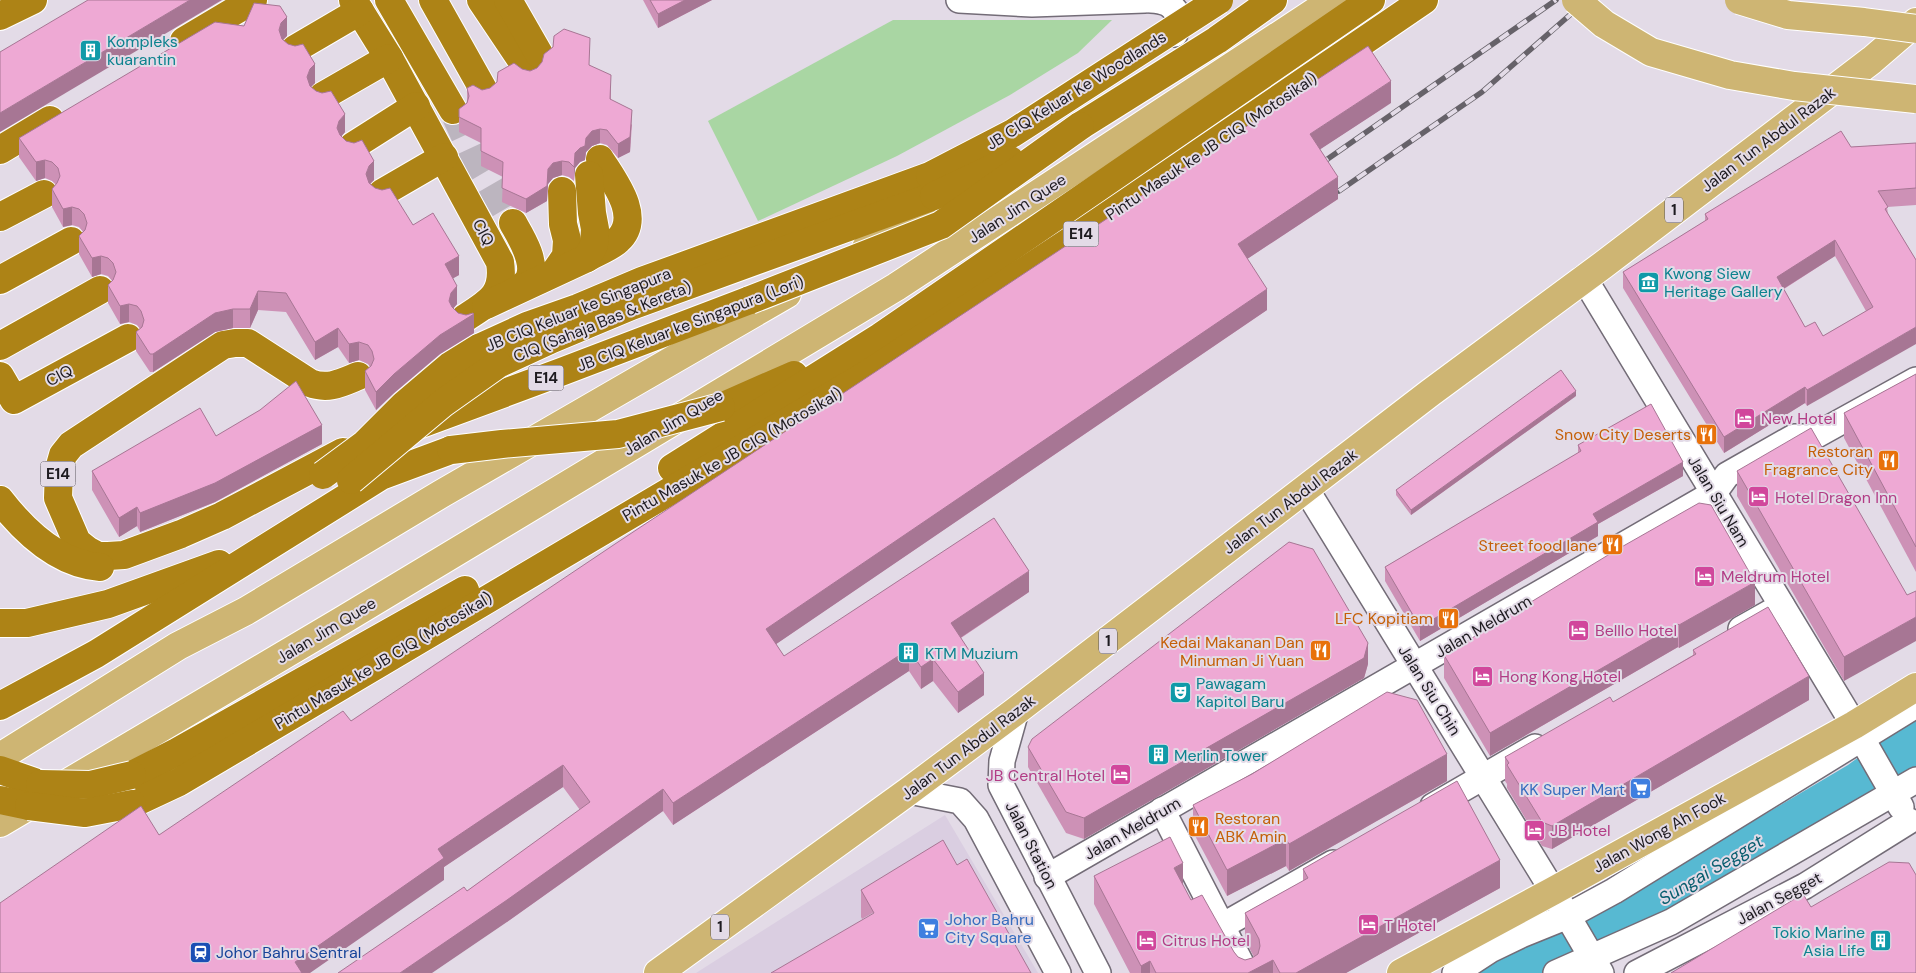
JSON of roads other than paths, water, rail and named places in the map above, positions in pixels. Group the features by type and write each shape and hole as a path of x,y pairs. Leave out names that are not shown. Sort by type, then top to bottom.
{"highway":[{"path":"0,16 32,0"},
{"path":"159,56 253,0"},
{"path":"389,0 453,110"},
{"path":"433,0 483,89"},
{"path":"481,0 534,62 508,0"},
{"name":"JB CIQ Keluar Ke Woodlands","path":"930,176 1013,133 1217,0"},
{"name":"E14","path":"1080,126 1217,40 1274,0"},
{"name":"E14","path":"0,770 40,784 90,785 132,775 177,752 614,504 880,336 1371,0"},
{"name":"Pintu Masuk ke JB CIQ (Motosikal)","path":"0,800 29,806 85,812 132,804 179,782 866,375 1075,238 1424,0"},
{"name":"CIQ","path":"295,49 357,5 416,106 500,262 502,281 500,288 496,295 474,312 586,258 594,245 595,229 592,213 594,167"},
{"path":"323,96 388,58"},
{"path":"0,150 75,105"},
{"path":"354,146 416,106"},
{"name":"JB CIQ Keluar ke Singapura (Lori)","path":"358,376 330,387 318,386 310,384 248,343 224,345 71,445 59,468 58,498 78,542 98,556 124,555 181,534 222,516 342,453 561,372 940,225 1080,126"},
{"name":"CIQ (Sahaja Bas & Kereta)","path":"0,623 27,623 108,604 220,564 351,480 443,404 498,364 552,338 631,306 934,196 1080,126"},
{"path":"382,193 444,157"},
{"name":"JB CIQ Keluar ke Singapura","path":"0,500 20,525 46,546 69,559 90,566 111,568 131,566 151,560 233,527 275,505 323,475 365,444 404,405 450,366 479,348 527,326 578,308 642,281 930,176"},
{"path":"555,272 566,256 567,240 563,224 562,191"},
{"path":"0,217 44,194"},
{"name":"CIQ","path":"513,223 527,246 530,262 529,278 517,290"},
{"path":"0,280 72,241"},
{"path":"0,346 100,290"},
{"name":"E14","path":"0,706 96,654 381,476 451,450 618,434 721,407 880,336"},
{"name":"CIQ","path":"0,376 14,400 128,338"}],"main road":[{"path":"0,757 178,646 246,611 441,494 871,245 1176,34 1217,0"},
{"name":"Jalan Jim Quee","path":"0,823 343,620 887,292 1333,0"},
{"path":"1576,0 1604,24 1651,52 1721,73 1794,86 1916,99"},
{"path":"1739,0 1788,15 1916,29"},
{"name":"Jalan Tun Abdul Razak","path":"658,973 909,791 1430,393 1872,60 1916,22"},
{"path":"1052,119 1048,134 1049,143 1054,152 1064,159 1082,165"},
{"name":"Jalan Wong Ah Fook","path":"1401,973 1553,891 1862,739 1916,687"}],"street":[{"path":"959,0 1032,4 1145,0"},
{"path":"1151,0 1167,2 1176,10 1179,16 1176,34"},
{"name":"Jalan Siu Nam","path":"1584,278 1912,824"},
{"name":"Jalan Meldrum","path":"1047,877 1714,493 1727,475 1794,437 1813,437 1916,380"},
{"name":"Jalan Siu Chin","path":"1306,489 1595,962"},
{"path":"1722,640 1782,606"},
{"path":"1455,973 1490,950 1520,934 1569,917 1614,891 1916,705"},
{"name":"Jalan Station","path":"1016,710 1002,761 1001,785 1098,973"},
{"path":"1416,815 1552,738"},
{"path":"1556,973 1595,962 1672,922 1891,789 1916,780"},
{"path":"909,791 960,801 976,819 1058,973"},
{"path":"1162,810 1246,973"},
{"name":"Jalan Segget","path":"1637,973 1805,886 1912,824"},
{"path":"1222,926 1348,854"}],"waterway":[{"name":"Sungai Segget","path":"1494,973 1569,948 1611,929 1858,783 1916,741"}],"tunnel":[{"path":"453,110 476,160 513,223"}],"railway":[{"path":"1319,165 1556,0"},
{"path":"1339,191 1482,92 1587,0"}],"place":[{"name":"Kompleks kuarantin","path":"91,50"},
{"name":"Kwong Siew Heritage Gallery","path":"1648,282"},
{"name":"New Hotel","path":"1745,418"},
{"name":"Snow City Deserts","path":"1707,434"},
{"name":"Restoran Fragrance City","path":"1889,460"},
{"name":"Hotel Dragon Inn","path":"1759,497"},
{"name":"Street food lane","path":"1613,545"},
{"name":"Meldrum Hotel","path":"1705,576"},
{"name":"LFC Kopitiam","path":"1449,618"},
{"name":"Belllo Hotel","path":"1579,630"},
{"name":"Kedai Makanan Dan Minuman Ji Yuan","path":"1320,651"},
{"name":"KTM Muzium","path":"909,653"},
{"name":"Hong Kong Hotel","path":"1483,676"},
{"name":"Pawagam Kapitol Baru","path":"1180,692"},
{"name":"Merlin Tower","path":"1158,755"},
{"name":"JB Central Hotel","path":"1121,775"},
{"name":"KK Super Mart","path":"1641,789"},
{"name":"Restoran ABK Amin","path":"1199,827"},
{"name":"JB Hotel","path":"1534,830"},
{"name":"T Hotel","path":"1368,925"},
{"name":"Johor Bahru City Square","path":"929,928"},
{"name":"Citrus Hotel","path":"1146,940"},
{"name":"Tokio Marine Asia Life","path":"1881,941"},
{"name":"Johor Bahru Sentral","path":"200,952"}]}
